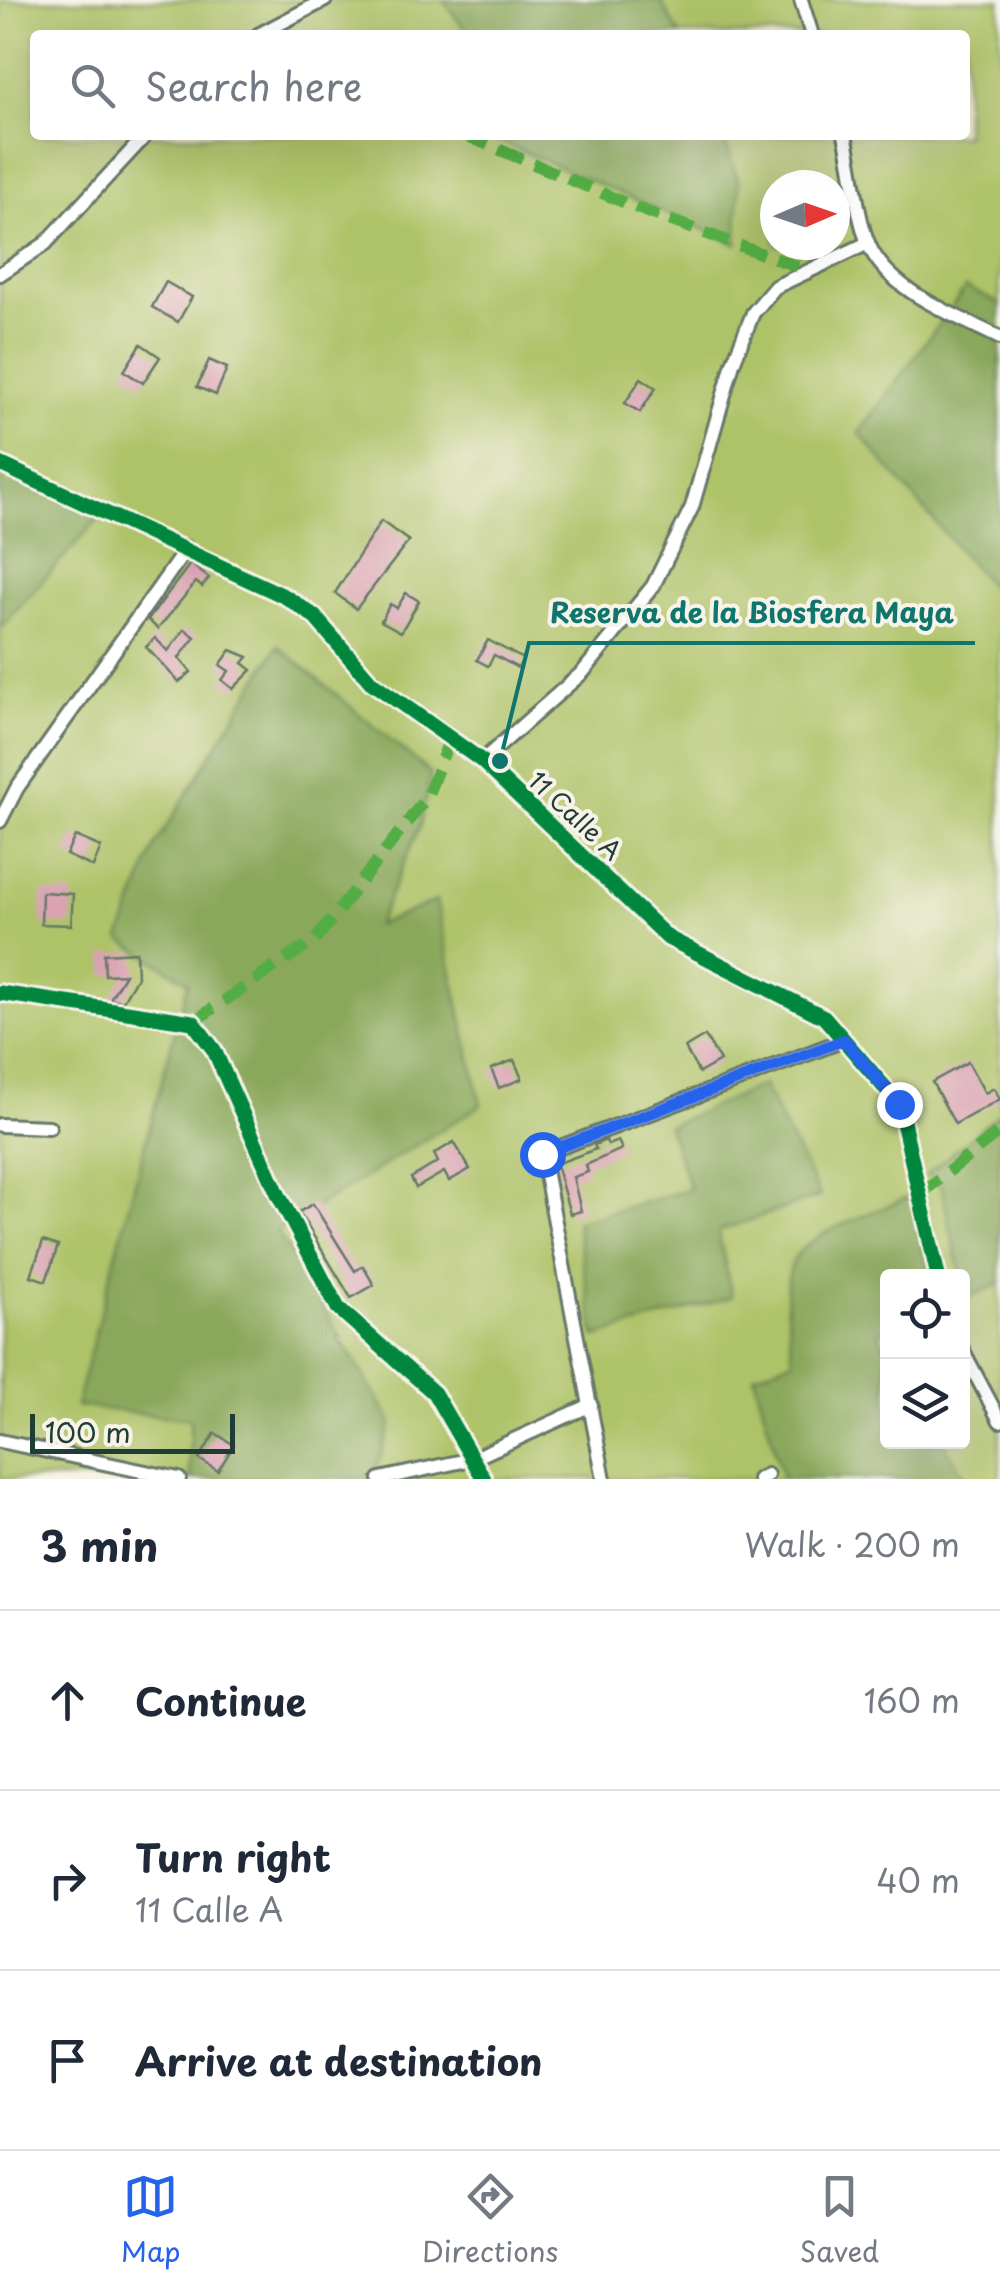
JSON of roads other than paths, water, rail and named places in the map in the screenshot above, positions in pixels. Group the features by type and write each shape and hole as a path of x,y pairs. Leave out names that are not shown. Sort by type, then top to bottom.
{"street":[{"path":"268,30 325,0"},
{"path":"801,0 810,30"},
{"path":"0,274 45,244 141,140"},
{"path":"845,140 868,244 890,275 928,301 1000,338"},
{"path":"482,761 584,672 653,586 692,507 727,382 753,312 774,287 868,244"},
{"name":"11 Calle A","path":"0,464 286,597 314,616 371,682 482,761 668,938 824,1017 899,1104 936,1269"},
{"path":"0,821 17,788 187,548"},
{"path":"0,994 193,1022 214,1050 279,1196 338,1308 434,1393 484,1479"},
{"path":"604,1479 542,1154 844,1040"},
{"path":"0,1125 49,1127"},
{"path":"967,1359 1000,1421"},
{"path":"380,1479 472,1460 591,1405"},
{"path":"0,1440 179,1479"}],"place":[{"name":"Reserva de la Biosfera Maya","path":"500,761"}]}
